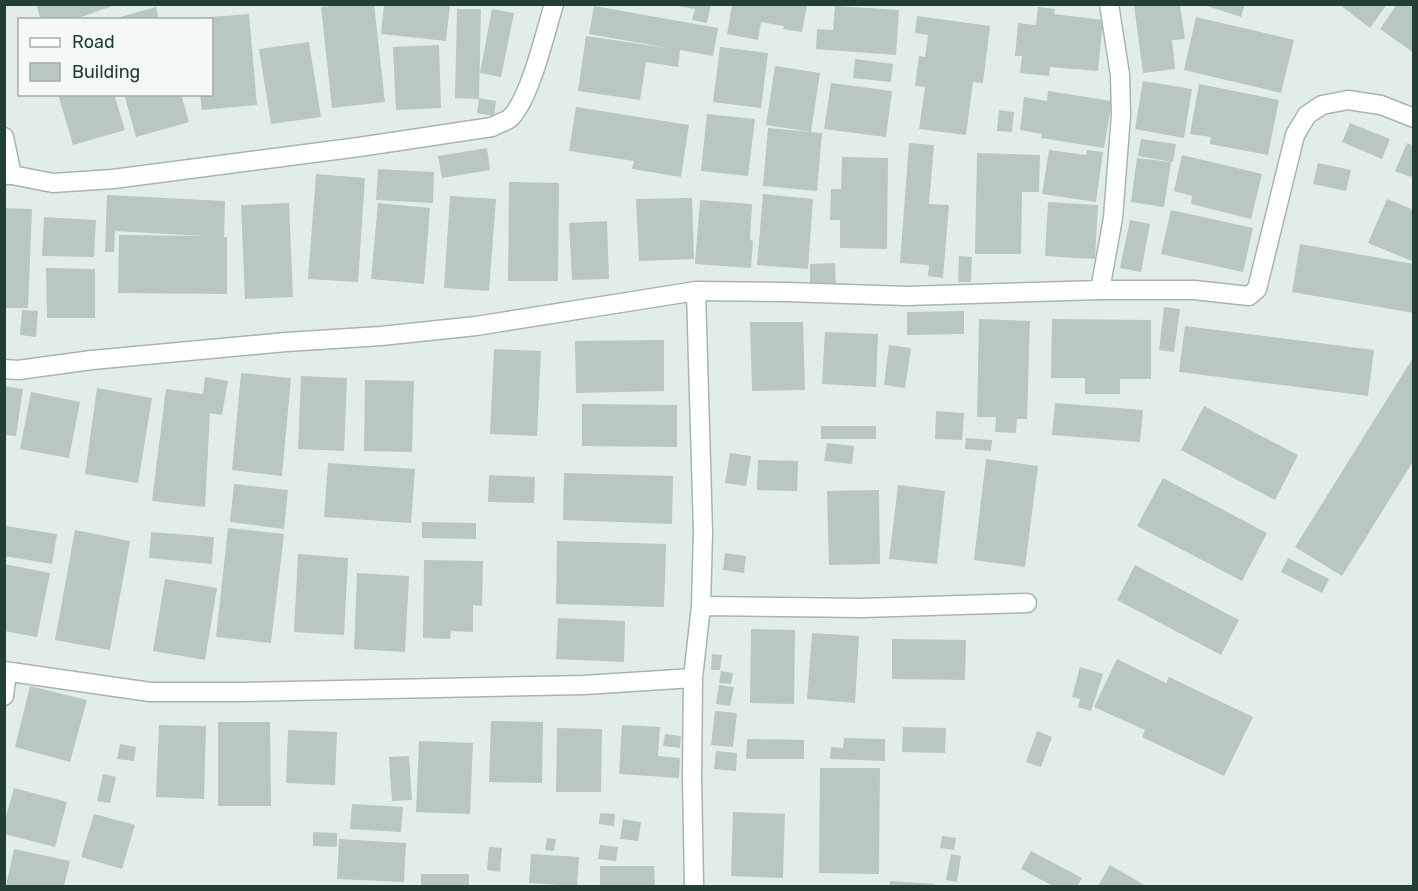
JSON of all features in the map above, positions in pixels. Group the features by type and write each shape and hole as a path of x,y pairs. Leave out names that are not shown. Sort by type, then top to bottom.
{"street":[{"path":"4,137 8,175 53,183 113,179 492,127 510,118 531,81 554,4"},
{"path":"1100,290 1113,218 1121,115 1120,75 1109,4"},
{"path":"4,369 18,370 92,360 464,327 696,291 907,296 1100,290 1194,290 1249,296 1257,289 1295,135 1307,115 1322,105 1348,100 1381,105 1413,118"},
{"path":"694,886 693,678 701,606 703,532 696,291"},
{"path":"701,606 862,608 1027,603"},
{"path":"4,696 6,671 150,692 573,685 693,678"}],"building":[{"path":"36,4 115,4 79,18 40,18"},
{"path":"374,4 385,102 332,108 321,7"},
{"path":"384,4 450,4 446,41 381,34"},
{"path":"677,4 711,4 707,23 692,20 695,9 677,6"},
{"path":"1180,4 1185,39 1172,40 1175,69 1143,73 1134,5"},
{"path":"1201,4 1245,4 1241,17"},
{"path":"1339,4 1387,4 1370,28"},
{"path":"1397,4 1414,4 1414,53 1380,29"},
{"path":"732,5 807,5 802,32 761,22 758,40 727,34"},
{"path":"594,6 718,28 713,56 680,50 678,67 646,62 640,100 578,91 586,36 674,49 589,34"},
{"path":"835,6 899,10 896,55 816,49 817,29 833,30"},
{"path":"156,7 159,18 117,18"},
{"path":"1038,7 1055,9 1054,14 1103,20 1098,71 1050,67 1049,76 1020,73 1022,56 1015,56 1018,23 1036,25"},
{"path":"457,9 481,9 479,99 455,98"},
{"path":"492,9 514,13 501,77 480,73"},
{"path":"249,14 257,105 202,110 200,96 213,96 213,18 199,18"},
{"path":"917,16 990,26 983,83 973,82 966,135 919,129 925,87 915,86 919,56 925,57 928,35 915,33"},
{"path":"1196,17 1294,40 1281,93 1184,70"},
{"path":"309,42 321,117 271,124 259,49"},
{"path":"439,45 441,108 396,110 393,47"},
{"path":"720,47 768,53 761,108 713,102"},
{"path":"855,59 893,64 891,82 853,78"},
{"path":"775,66 820,73 811,132 766,125"},
{"path":"1143,81 1192,89 1184,138 1135,129"},
{"path":"831,83 892,91 886,137 824,129"},
{"path":"1199,84 1279,100 1268,155 1210,144 1211,137 1190,134"},
{"path":"1048,91 1112,101 1104,148 1041,138 1042,134 1020,130 1024,97 1047,101"},
{"path":"59,96 115,96 125,130 73,145"},
{"path":"125,96 182,96 189,122 136,137"},
{"path":"479,98 496,101 494,116 477,113"},
{"path":"576,107 689,125 681,177 632,169 634,161 569,151"},
{"path":"999,110 1014,112 1012,132 997,131"},
{"path":"707,114 755,119 748,176 701,171"},
{"path":"1350,123 1390,139 1382,159 1342,142"},
{"path":"768,128 822,133 817,191 763,186"},
{"path":"1141,139 1176,144 1173,162 1138,156"},
{"path":"909,143 934,145 929,204 949,205 943,278 928,276 929,265 900,263"},
{"path":"1407,143 1414,146 1414,172 1411,177 1395,171"},
{"path":"487,148 490,170 442,178 438,156"},
{"path":"1049,150 1086,155 1087,150 1103,152 1096,202 1042,194"},
{"path":"977,153 1040,155 1039,192 1022,192 1021,254 975,254"},
{"path":"1182,155 1262,174 1251,219 1191,204 1192,196 1174,191"},
{"path":"842,157 888,158 887,249 840,248 840,220 830,220 831,189 841,189"},
{"path":"1137,158 1171,162 1164,207 1131,202"},
{"path":"1318,163 1351,170 1346,191 1313,184"},
{"path":"378,169 434,172 433,203 376,200"},
{"path":"316,174 365,178 358,282 308,279"},
{"path":"509,182 559,183 558,281 508,281"},
{"path":"763,194 813,199 808,269 757,265"},
{"path":"107,195 225,201 227,294 118,293 119,235 205,236 115,231 114,252 105,252"},
{"path":"450,196 496,199 489,291 444,288"},
{"path":"692,198 694,259 639,261 636,199"},
{"path":"1387,199 1414,210 1414,262 1368,243"},
{"path":"700,200 752,204 751,268 695,264"},
{"path":"1048,202 1098,205 1095,259 1045,256"},
{"path":"289,203 293,297 245,299 241,205"},
{"path":"378,203 430,208 424,284 371,279"},
{"path":"4,208 32,209 28,308 4,308"},
{"path":"1171,210 1253,228 1243,272 1161,254"},
{"path":"44,217 96,220 94,257 42,256"},
{"path":"1130,220 1150,224 1141,272 1120,268"},
{"path":"607,221 609,279 572,280 569,223"},
{"path":"1300,244 1414,264 1414,313 1292,292"},
{"path":"959,256 972,257 971,282 958,282"},
{"path":"835,263 836,284 810,284 810,264"},
{"path":"46,268 95,269 95,318 47,318"},
{"path":"1164,307 1180,309 1174,352 1159,350"},
{"path":"22,310 38,311 36,337 20,335"},
{"path":"964,311 964,334 907,335 907,312"},
{"path":"979,319 1030,321 1027,419 1017,419 1016,433 995,432 996,417 977,417"},
{"path":"1052,319 1151,320 1151,379 1120,379 1120,394 1085,394 1085,378 1051,378"},
{"path":"750,322 803,322 805,390 752,391"},
{"path":"1185,326 1374,350 1368,396 1179,372"},
{"path":"825,332 878,334 876,387 822,384"},
{"path":"664,340 664,391 576,393 575,341"},
{"path":"889,345 911,348 905,388 884,385"},
{"path":"494,349 541,351 537,436 490,434"},
{"path":"1414,356 1414,460 1342,576 1295,547"},
{"path":"241,373 291,378 282,476 232,470"},
{"path":"301,376 347,378 344,451 298,449"},
{"path":"205,377 228,381 222,415 210,413 205,507 152,501 166,389 203,394"},
{"path":"365,380 414,381 412,452 364,451"},
{"path":"4,386 23,389 16,436 4,435"},
{"path":"97,388 152,398 138,483 85,474"},
{"path":"31,392 80,402 69,458 20,449"},
{"path":"1055,403 1143,410 1140,442 1052,435"},
{"path":"582,404 677,405 677,447 582,446"},
{"path":"1204,406 1298,455 1275,500 1181,450"},
{"path":"936,411 964,413 962,440 935,439"},
{"path":"821,426 876,426 876,439 821,439"},
{"path":"966,438 992,440 991,451 965,449"},
{"path":"827,443 854,446 852,464 824,461"},
{"path":"730,453 751,456 746,486 725,483"},
{"path":"986,459 1038,466 1025,567 974,560"},
{"path":"758,460 798,461 797,491 757,490"},
{"path":"328,463 415,469 411,523 324,517"},
{"path":"564,473 673,476 672,524 563,520"},
{"path":"489,475 535,477 534,503 488,502"},
{"path":"1163,478 1267,533 1242,581 1137,526"},
{"path":"234,484 288,490 284,529 230,522"},
{"path":"898,485 945,491 937,564 889,559"},
{"path":"879,490 880,564 829,565 827,491"},
{"path":"422,522 476,523 476,539 422,538"},
{"path":"6,526 57,534 52,564 4,556"},
{"path":"228,528 284,534 271,643 216,637"},
{"path":"75,530 130,541 110,650 55,640"},
{"path":"151,532 214,537 212,564 149,558"},
{"path":"557,541 666,544 664,607 556,604"},
{"path":"725,553 746,556 744,573 723,570"},
{"path":"298,554 348,558 344,635 294,632"},
{"path":"1288,558 1329,579 1322,593 1281,572"},
{"path":"424,560 483,561 482,606 473,605 473,632 451,631 450,639 423,638"},
{"path":"4,564 50,573 37,637 4,631"},
{"path":"1135,565 1239,620 1221,655 1117,600"},
{"path":"357,573 409,576 405,652 354,649"},
{"path":"165,579 217,588 205,660 153,651"},
{"path":"558,618 625,621 624,662 556,659"},
{"path":"751,629 795,630 794,704 750,703"},
{"path":"812,633 859,636 855,703 807,699"},
{"path":"892,639 966,640 965,680 892,679"},
{"path":"712,654 722,655 720,670 711,670"},
{"path":"1117,659 1166,683 1169,677 1253,717 1224,776 1142,737 1145,730 1094,707"},
{"path":"1080,667 1103,674 1091,711 1078,707 1080,699 1072,697"},
{"path":"721,671 733,673 731,684 719,683"},
{"path":"719,685 734,687 730,706 716,704"},
{"path":"30,686 87,700 70,762 15,747"},
{"path":"715,711 737,713 733,747 711,745"},
{"path":"491,721 543,722 542,783 489,782"},
{"path":"218,722 270,722 271,806 218,806"},
{"path":"159,725 206,726 204,799 156,797"},
{"path":"622,725 660,727 658,756 680,758 679,778 619,774"},
{"path":"903,727 946,728 945,753 902,752"},
{"path":"557,728 602,729 601,792 556,792"},
{"path":"288,730 337,732 335,785 286,783"},
{"path":"1037,731 1052,737 1041,767 1026,762"},
{"path":"665,734 681,736 680,748 663,746"},
{"path":"844,738 885,739 885,761 830,759 831,747 843,748"},
{"path":"747,739 804,740 804,759 746,759"},
{"path":"419,741 473,743 470,814 416,812"},
{"path":"120,744 136,747 134,761 117,759"},
{"path":"716,751 737,753 736,771 714,769"},
{"path":"409,756 412,800 392,801 389,757"},
{"path":"820,768 880,768 879,874 819,873"},
{"path":"103,774 116,777 110,803 97,801"},
{"path":"14,788 67,802 55,847 4,834 4,823"},
{"path":"352,804 403,807 401,832 350,829"},
{"path":"733,812 785,814 783,878 731,876"},
{"path":"600,813 615,814 614,826 599,824"},
{"path":"94,814 135,825 122,869 81,857"},
{"path":"623,819 641,822 638,841 620,839"},
{"path":"313,832 337,833 337,847 313,846"},
{"path":"942,836 956,838 954,850 940,848"},
{"path":"547,838 556,839 554,851 545,850"},
{"path":"339,839 406,843 404,882 337,879"},
{"path":"600,845 618,847 616,861 598,859"},
{"path":"489,847 502,848 500,872 487,870"},
{"path":"14,849 70,861 64,886 6,886"},
{"path":"1031,851 1082,878 1077,886 1053,886 1021,869"},
{"path":"531,854 579,857 577,886 529,883"},
{"path":"951,854 961,856 957,882 946,880"},
{"path":"1110,865 1146,886 1098,886"},
{"path":"600,866 654,866 655,886 600,886"},
{"path":"421,874 469,874 469,886 421,886"},
{"path":"890,881 935,884 934,886 890,886"}]}
